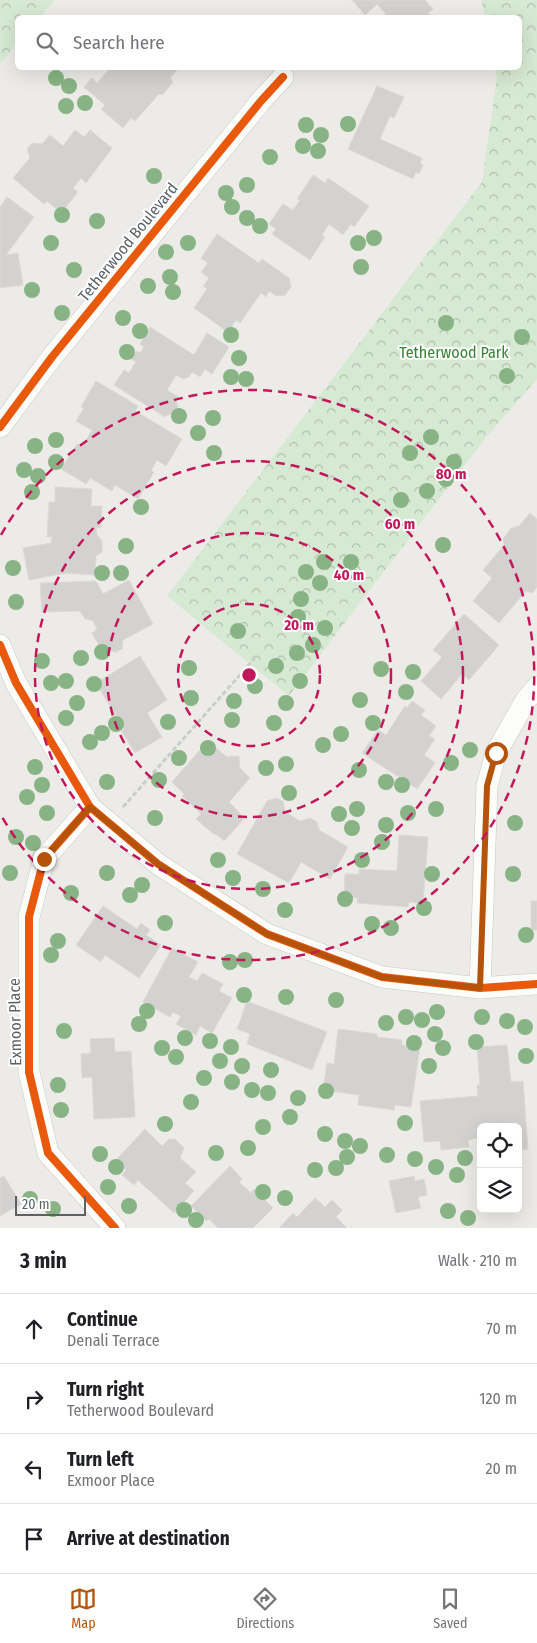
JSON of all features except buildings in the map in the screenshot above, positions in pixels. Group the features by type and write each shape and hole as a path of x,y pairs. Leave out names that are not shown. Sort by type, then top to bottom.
{"street":[{"name":"Tetherwood Boulevard","path":"0,427 52,357 283,77"},
{"path":"0,645 16,683 90,807 158,864 267,934 382,977 480,988 537,984"},
{"path":"480,988 487,786 496,753 526,700 537,687"},
{"name":"Exmoor Place","path":"90,807 44,859 29,917 29,1072 48,1153 116,1228"}],"path":[{"path":"109,823 255,658"}],"green space":[{"path":"0,0 55,0 42,15 15,15 15,45 0,64"},
{"name":"Tetherwood Park","path":"481,0 537,0 537,379 487,436 289,696 167,596 482,182 497,78 495,70 522,70 522,15 485,15"}],"cycle path":[{"path":"0,427 52,357 261,101 283,77"},
{"path":"0,645 16,683 90,807 158,864 267,934 382,977 480,988 537,984"},
{"path":"90,807 44,859 29,917 29,1072 48,1153 115,1228"}],"route":[{"path":"44,859 90,807 158,864 267,934 382,977 480,988 487,786 496,753"}]}
